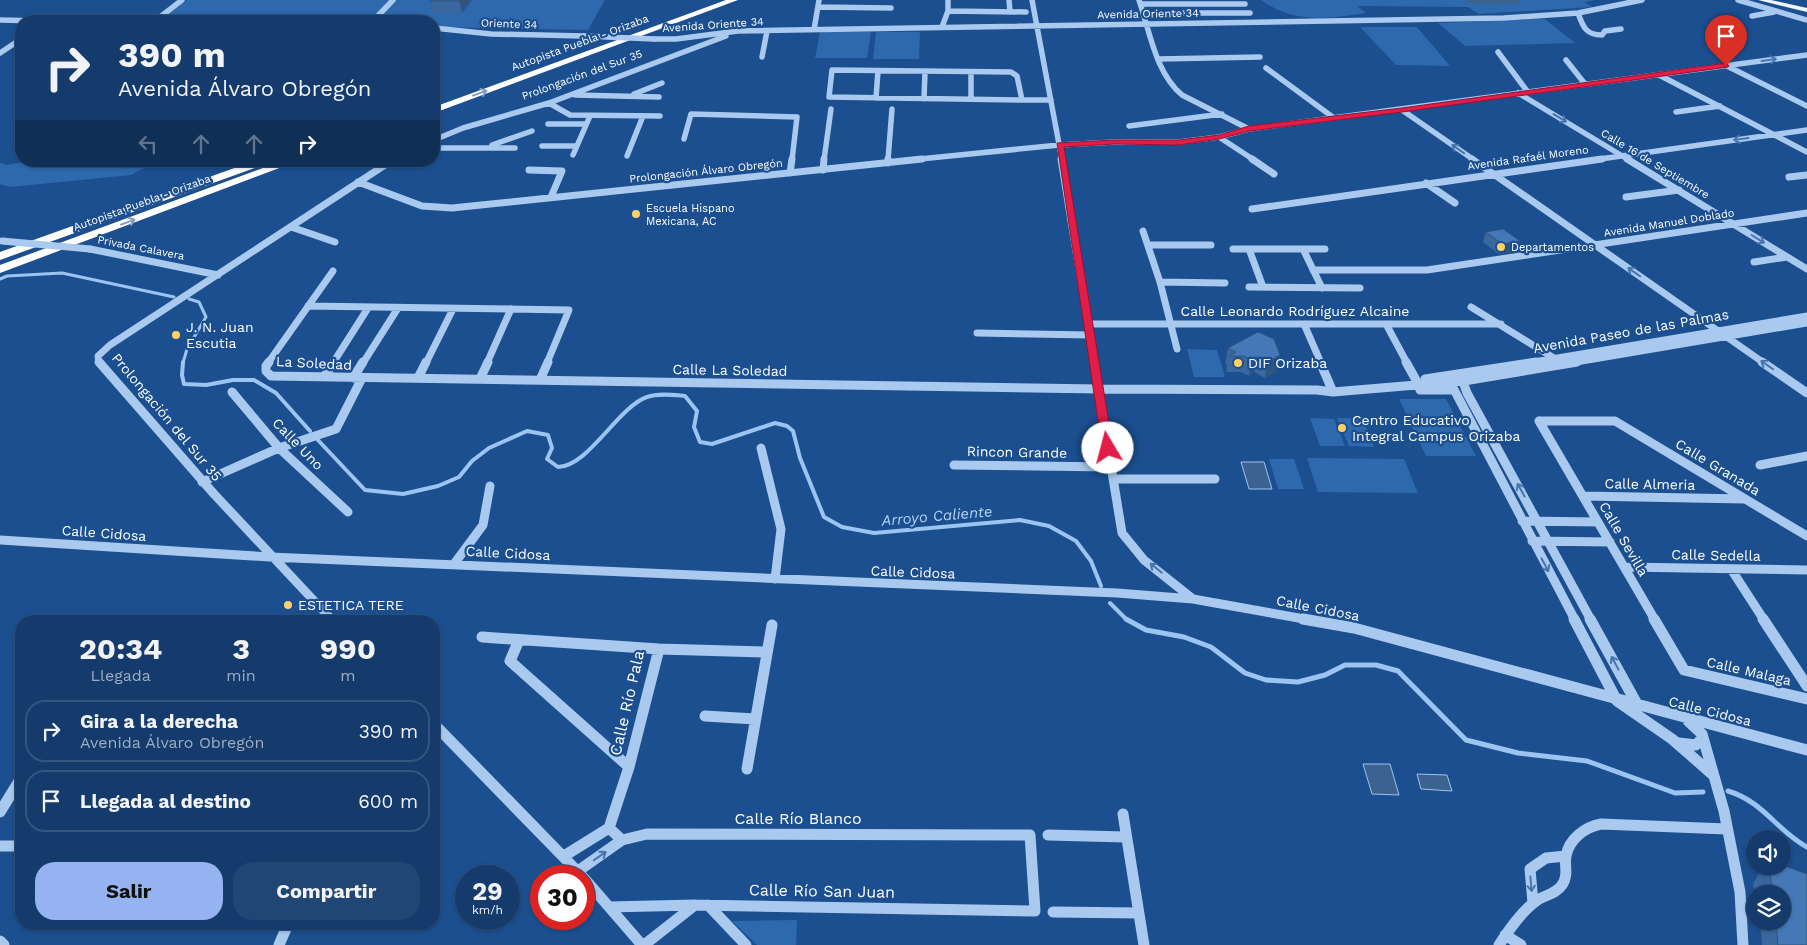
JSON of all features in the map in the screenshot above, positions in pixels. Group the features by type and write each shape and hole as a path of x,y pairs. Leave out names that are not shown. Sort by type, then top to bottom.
{"highway":[{"name":"Autopista Puebla - Orizaba","path":"440,98 710,0"},
{"name":"Autopista Puebla - Orizaba","path":"440,108 734,0"},
{"name":"Autopista Puebla - Orizaba","path":"0,256 246,167"},
{"name":"Autopista Puebla - Orizaba","path":"0,269 277,167"}],"main road":[{"path":"1761,0 1807,10"}],"street":[{"path":"163,15 182,0"},
{"path":"379,15 393,0"},
{"path":"814,30 819,0"},
{"path":"942,27 948,11 948,0"},
{"path":"1009,0 1010,12"},
{"path":"1032,0 1059,144 1122,533 1126,542 1136,552 1194,599"},
{"name":"Avenida Oriente 34","path":"654,39 676,39 738,31 1472,19 1578,13 1642,0"},
{"path":"1738,0 1807,20"},
{"path":"1246,4 1140,2 1159,59 1169,82 1175,90 1249,129"},
{"path":"818,7 891,8"},
{"path":"948,11 1026,12"},
{"path":"955,11 957,27"},
{"path":"1752,16 1776,11"},
{"path":"1144,13 1250,13"},
{"path":"1578,13 1583,31 1586,33 1597,35 1621,29"},
{"path":"0,20 15,20"},
{"name":"Oriente 34","path":"440,29 491,34 654,39"},
{"name":"Prolongación del Sur 35","path":"440,138 463,128 549,103 738,31"},
{"path":"762,57 767,31"},
{"path":"0,53 15,42"},
{"path":"1498,52 1527,92"},
{"name":"Prolongación Álvaro Obregón","path":"358,182 422,206 436,208 823,170 1059,144 1168,143 1219,137 1249,129 1807,55"},
{"path":"1159,59 1260,57"},
{"path":"1566,60 1585,84"},
{"path":"1726,66 1807,106"},
{"path":"1266,68 1334,118"},
{"path":"1022,97 1015,74 832,70 829,98 971,100 1022,97 1051,98"},
{"path":"876,98 878,71"},
{"path":"924,99 925,72"},
{"path":"971,72 971,100"},
{"path":"1668,73 1807,147"},
{"path":"1659,74 1807,152"},
{"path":"630,96 662,82"},
{"name":"Calle 16 de Septiembre","path":"1518,93 1736,224 1807,269"},
{"path":"570,95 659,97"},
{"path":"549,103 570,115 660,116"},
{"path":"1676,112 1720,106"},
{"path":"823,170 832,109"},
{"path":"888,163 892,110"},
{"path":"1402,110 1807,393"},
{"path":"684,139 692,114 797,117 790,173"},
{"path":"1129,126 1222,114"},
{"path":"573,155 590,116"},
{"path":"627,156 643,116"},
{"path":"548,124 586,124"},
{"path":"485,148 532,130"},
{"name":"Avenida Rafaél Moreno","path":"1252,208 1807,130"},
{"path":"1219,137 1274,174"},
{"path":"542,146 576,146"},
{"path":"440,148 515,148"},
{"name":"Prolongación del Sur 35","path":"327,615 270,557 202,482 99,363 98,356 110,345 382,167"},
{"path":"529,170 562,171 552,197"},
{"path":"1789,177 1807,175"},
{"path":"1426,183 1456,203"},
{"path":"1626,198 1679,190"},
{"name":"Avenida Manuel Doblado","path":"1313,270 1416,271 1598,246 1807,214"},
{"path":"291,227 335,242"},
{"path":"1143,231 1160,282 1177,349"},
{"name":"Privada Calavera","path":"1,241 90,249 218,275"},
{"path":"1148,245 1211,244"},
{"path":"1233,249 1325,249"},
{"path":"1249,249 1263,287"},
{"path":"1303,249 1322,288"},
{"path":"1754,262 1787,257"},
{"path":"308,306 333,271"},
{"path":"1160,282 1225,283"},
{"path":"1250,287 1360,288"},
{"path":"308,306 568,310 540,380"},
{"name":"La Soledad","path":"308,306 266,366 266,371 271,376 357,378"},
{"path":"1471,307 1563,364"},
{"path":"324,377 368,308"},
{"path":"202,482 279,448 321,435 336,428 357,378 398,308"},
{"path":"418,378 453,309"},
{"path":"480,379 511,310"},
{"name":"Avenida Paseo de las Palmas","path":"1332,389 1365,390 1450,383 1462,378 1556,359 1807,316"},
{"name":"Avenida Paseo de las Palmas","path":"1462,378 1488,376 1807,323"},
{"name":"Calle Leonardo Rodríguez Alcaine","path":"1088,324 1501,324"},
{"path":"1304,324 1332,389"},
{"path":"1386,324 1416,380"},
{"path":"976,333 1090,335"},
{"name":"Avenida Paseo de las Palmas","path":"1467,392 1488,376"},
{"name":"Calle La Soledad","path":"357,378 1099,388"},
{"path":"1462,378 1467,392 1638,706"},
{"name":"Avenida Paseo de las Palmas","path":"1099,388 1317,390 1416,380 1450,383"},
{"path":"1450,383 1617,700 1669,737 1712,774"},
{"name":"Calle Uno","path":"232,392 279,448 348,512"},
{"name":"Calle Granada","path":"1540,421 1615,421 1807,536"},
{"name":"Calle Sevilla","path":"1540,421 1684,670"},
{"path":"761,448 781,529 776,579"},
{"path":"1760,465 1807,456"},
{"name":"Rincon Grande","path":"954,465 1111,467"},
{"path":"1113,479 1215,479"},
{"path":"454,564 483,525 490,486"},
{"name":"Calle Almeria","path":"1583,496 1745,499"},
{"path":"1522,521 1598,522"},
{"name":"Calle Cidosa","path":"0,540 270,557 1118,594 1194,599 1354,628 1807,750"},
{"path":"1532,541 1610,542"},
{"name":"Calle Sedella","path":"1624,567 1807,570"},
{"path":"1731,569 1807,686"},
{"path":"747,769 772,625"},
{"name":"Calle Río Pala","path":"482,637 659,648 629,766 609,828"},
{"path":"519,640 510,661 629,766"},
{"path":"659,648 766,652"},
{"name":"Calle Malaga","path":"1684,670 1807,699"},
{"path":"705,716 755,719"},
{"path":"1702,737 1701,741 1693,745 1680,743 1669,737 1661,725 1662,721 1668,718 1679,717 1696,727 1702,737 1735,862 1741,898 1743,945"},
{"path":"440,730 572,865"},
{"path":"0,812 15,788"},
{"path":"1123,814 1144,945"},
{"path":"1522,945 1502,940 1533,903 1554,893 1563,885 1568,866 1566,856 1579,832 1590,825 1726,829"},
{"path":"564,856 609,828 622,840"},
{"name":"Calle Río Blanco","path":"593,865 622,840 647,834 1030,835 1035,911"},
{"path":"1048,835 1126,837"},
{"path":"0,846 15,846"},
{"path":"1533,903 1530,869 1544,858 1554,855 1566,856"},
{"path":"595,891 643,945 695,904"},
{"name":"Calle Río San Juan","path":"609,907 695,904 1035,911"},
{"path":"708,905 746,945"},
{"path":"1053,912 1138,913"},
{"path":"280,945 286,930"},
{"path":"0,941 4,945"}],"shaded area":[{"path":"187,0 391,0 377,15 168,15"},
{"path":"395,0 605,0 588,30 440,27 440,15 381,15"},
{"path":"1261,0 1595,0 1584,2 1592,7 1479,14 1468,7 1357,6 1366,13 1312,18 1286,13"},
{"path":"1545,19 1575,43 1465,46 1438,23"},
{"path":"1360,27 1417,27 1450,66 1396,65"},
{"path":"820,32 871,32 867,58 815,58"},
{"path":"876,32 920,32 919,59 873,59"},
{"path":"0,163 7,165 15,163 15,167 146,167 131,175 10,187 0,184"},
{"path":"1187,349 1217,350 1225,377 1194,377"},
{"path":"1399,399 1446,399 1476,456 1426,456"},
{"path":"1310,418 1334,419 1345,446 1320,446"},
{"path":"1337,418 1362,418 1374,447 1349,446"},
{"path":"1307,458 1404,459 1418,493 1318,492"},
{"path":"1269,459 1294,459 1304,489 1278,489"},
{"path":"1241,462 1264,462 1272,489 1249,489"},
{"path":"1363,764 1390,764 1399,795 1372,794"},
{"path":"1417,774 1447,775 1452,791 1421,789"},
{"path":"797,920 796,945 757,945 732,921"}],"building":[{"path":"431,0 460,0 431,1"},
{"path":"1503,229 1520,241 1502,244 1486,232"},
{"path":"1258,332 1274,339 1280,355 1268,362 1256,357 1251,360 1244,356 1229,356 1236,352 1228,348"},
{"path":"1791,868 1807,874 1807,945 1778,945 1777,930 1791,930 1791,885 1772,885 1770,875 1791,875"}],"waterway":[{"path":"1471,0 1516,0"},
{"name":"Arroyo Caliente","path":"0,279 7,276 62,273 174,297"},
{"name":"Arroyo Caliente","path":"183,363 187,349 206,317 199,302 189,299"},
{"name":"Arroyo Caliente","path":"183,362 182,375 184,384 206,385 233,380 254,380 276,393 310,431"},
{"name":"Arroyo Caliente","path":"316,438 365,490 403,494 438,486 459,477 472,461 489,448 527,431 548,435 552,448 547,459 558,467 569,464 592,447 636,403 656,395 685,396 697,411 694,427 700,442 712,444 775,423 787,426 793,431 800,458 824,517 842,527 874,533 1020,520 1049,526 1076,541 1091,561 1101,586"},
{"name":"Arroyo Caliente","path":"1110,603 1126,619"},
{"name":"Arroyo Caliente","path":"1126,619 1146,630 1184,637 1211,647 1245,673 1266,680 1298,682 1325,675 1345,665 1376,665 1398,671 1466,740 1518,753 1587,761 1675,793 1703,792"},
{"name":"Arroyo Caliente","path":"1728,791 1761,809 1787,833 1807,847"}],"place":[{"name":"Escuela Hispano Mexicana, AC","path":"636,214"},
{"name":"Departamentos","path":"1501,247"},
{"name":"J. N. Juan Escutia","path":"176,335"},
{"name":"DIF Orizaba","path":"1238,363"},
{"name":"Centro Educativo Integral Campus Orizaba","path":"1342,428"},
{"name":"ESTETICA TERE","path":"288,605"}],"route":[{"path":"1108,448 1059,144 1179,142 1219,137 1249,129 1726,66"}]}
